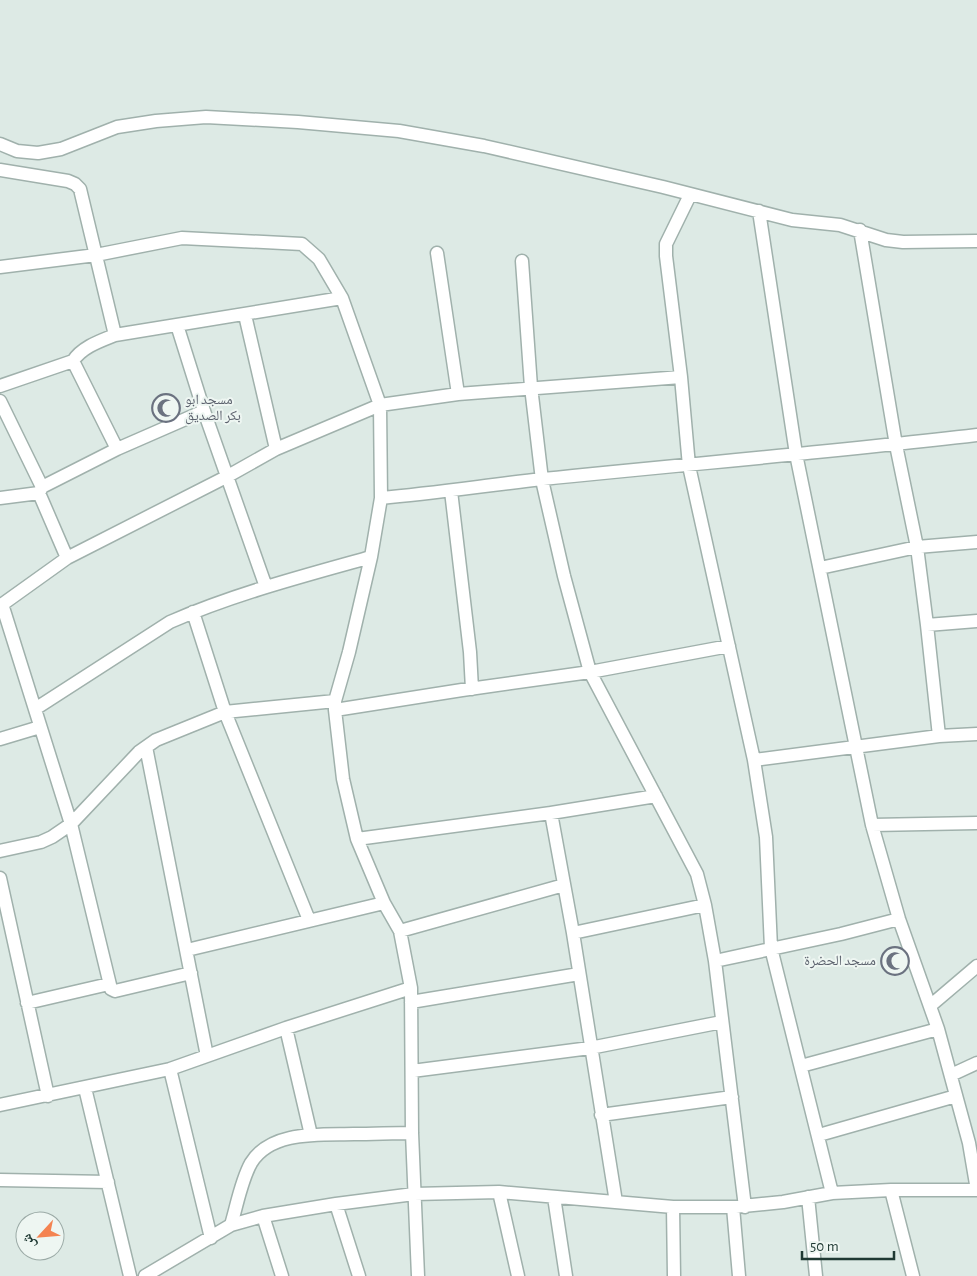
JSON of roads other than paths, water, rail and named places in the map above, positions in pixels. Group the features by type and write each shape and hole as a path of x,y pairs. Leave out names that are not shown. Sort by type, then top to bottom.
{"street":[{"path":"0,144 17,151 38,154 61,149 117,127 156,121 206,117 298,122 399,131 484,146 663,187 792,220 840,225 886,240 903,242 977,241"},
{"path":"0,170 68,181 80,189 115,335"},
{"path":"690,195 666,244 689,466 754,760 766,837 771,948 832,1193"},
{"path":"145,1276 158,1273 231,1225 263,1216 414,1194 499,1192 673,1207 739,1207 832,1193 891,1190 977,1190 968,1143 938,1029 899,920 872,825 796,454 759,212"},
{"path":"860,230 896,445 917,547 939,736"},
{"path":"0,267 96,255 182,238 302,244 319,259 342,298 380,405 381,498 371,557 335,706 343,780 357,839 384,903 400,931 411,988 412,1133 418,1276"},
{"path":"437,252 458,394"},
{"path":"522,261 531,387 542,480 564,576 590,672 691,860 697,874 705,905 715,961 732,1097 739,1207 739,1276"},
{"path":"0,386 72,361 91,345 115,335 342,298"},
{"path":"245,315 276,449"},
{"path":"177,324 204,411 266,587"},
{"path":"72,361 118,449"},
{"path":"191,974 116,991 111,989 70,824 1,605 67,558 228,476 276,449 380,405 458,394 531,387 681,377"},
{"path":"0,401 41,490 67,558"},
{"path":"0,498 41,490 118,449 204,411"},
{"path":"381,498 977,435"},
{"path":"451,491 470,652 472,688"},
{"path":"820,568 917,547 977,542"},
{"path":"34,709 170,622 193,612 266,587 371,557"},
{"path":"193,612 226,712 309,920"},
{"path":"927,625 977,621"},
{"path":"0,851 41,842 52,837 70,824 146,747 156,740 226,712 335,706 590,672 729,646"},
{"path":"0,739 40,727"},
{"path":"754,760 939,736 977,734"},
{"path":"146,747 207,1056"},
{"path":"357,839 551,813 656,796"},
{"path":"551,813 573,933 616,1202"},
{"path":"872,825 977,823"},
{"path":"0,878 48,1096"},
{"path":"400,931 564,884"},
{"path":"187,950 384,903"},
{"path":"573,933 705,905"},
{"path":"715,961 899,920"},
{"path":"930,1006 977,966"},
{"path":"411,1002 579,974"},
{"path":"26,1003 109,984"},
{"path":"0,1105 170,1069 286,1028 411,988"},
{"path":"412,1071 590,1048 722,1022"},
{"path":"286,1028 311,1135"},
{"path":"801,1066 938,1029"},
{"path":"951,1075 977,1063"},
{"path":"170,1069 211,1238"},
{"path":"85,1088 130,1276"},
{"path":"819,1135 956,1096"},
{"path":"601,1116 732,1097"},
{"path":"231,1225 252,1163 262,1151 274,1144 291,1138 311,1135 412,1133"},
{"path":"0,1180 108,1182"},
{"path":"891,1190 913,1276"},
{"path":"499,1192 518,1276"},
{"path":"554,1197 566,1276"},
{"path":"808,1197 816,1276"},
{"path":"336,1204 359,1276"},
{"path":"673,1207 674,1276"},
{"path":"263,1216 282,1276"}],"place":[{"name":"مسجد ابو بكر الصديق","path":"166,408"},
{"name":"مسجد الحضرة","path":"895,961"}]}
